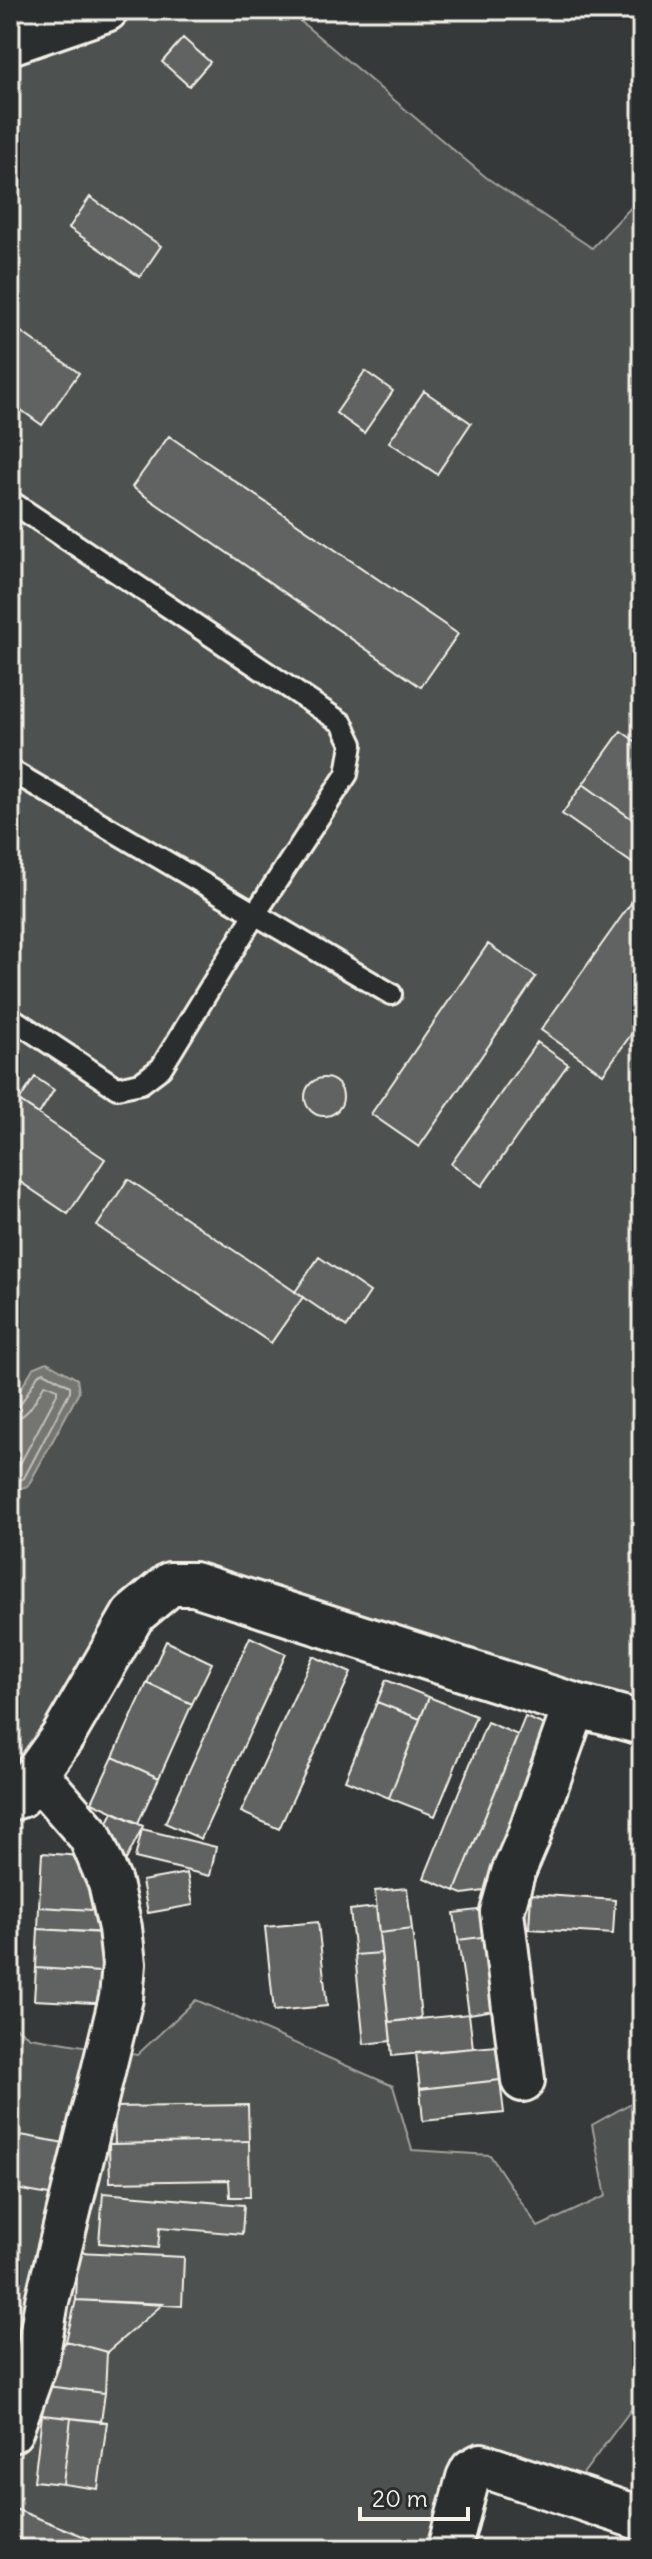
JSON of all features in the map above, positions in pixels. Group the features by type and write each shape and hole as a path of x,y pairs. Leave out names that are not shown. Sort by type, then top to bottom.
{"street":[{"path":"10,43 106,10"},
{"path":"11,2431 37,2359 47,2301 121,1998 124,1964 110,1883 90,1836 23,1786 63,1736 133,1615 170,1584 194,1584 575,1705 642,1723"},
{"path":"523,2080 502,1912 513,1873 575,1705"},
{"path":"449,2549 468,2478 472,2470 481,2465 629,2528"}],"lane":[{"path":"10,501 342,723 352,744 347,774 255,914 161,1068 141,1083 117,1088 10,1017"},
{"path":"10,770 391,994"}],"shaded area":[{"path":"137,10 287,10 487,178 592,248 642,196 642,1709 190,1569 10,1783 10,54"},
{"path":"196,2000 393,2086 412,2150 490,2155 538,2227 606,2196 592,2125 642,2097 642,2395 579,2479 485,2451 436,2549 10,2549 10,2023 30,2037 137,2055"}],"water":[{"path":"47,1362 77,1379 79,1392 28,1486 19,1489 10,1484 10,1407 33,1368"}],"building":[{"path":"183,38 210,62 189,86 162,62"},
{"path":"90,197 161,246 140,277 69,228"},
{"path":"10,324 79,373 42,425 10,402"},
{"path":"365,371 393,391 364,433 336,413"},
{"path":"424,391 471,423 437,474 389,442"},
{"path":"169,436 458,634 421,687 132,487"},
{"path":"621,731 642,746 642,826 583,784"},
{"path":"583,784 642,826 642,870 562,814"},
{"path":"641,889 642,1019 603,1074 541,1030"},
{"path":"488,944 536,977 419,1147 371,1114"},
{"path":"537,1042 568,1064 482,1186 451,1164"},
{"path":"35,1077 54,1090 39,1114 19,1101"},
{"path":"324,1078 337,1084 343,1097 337,1110 324,1116 311,1110 305,1097 311,1084"},
{"path":"10,1095 105,1159 68,1214 10,1175"},
{"path":"128,1179 303,1297 271,1343 97,1226"},
{"path":"319,1257 370,1292 347,1327 295,1292"},
{"path":"250,1637 286,1654 201,1839 165,1823"},
{"path":"166,1641 212,1663 192,1704 147,1683"},
{"path":"313,1656 351,1673 279,1829 241,1812"},
{"path":"386,1680 429,1697 420,1719 377,1702"},
{"path":"147,1683 192,1704 159,1778 113,1757"},
{"path":"429,1697 476,1716 435,1816 389,1798"},
{"path":"377,1702 420,1719 389,1798 345,1780"},
{"path":"525,1717 562,1732 500,1884 484,1891 463,1894 455,1891"},
{"path":"487,1722 518,1735 455,1891 424,1878"},
{"path":"113,1757 159,1778 138,1823 92,1802"},
{"path":"113,1812 143,1826 126,1860 96,1847"},
{"path":"142,1829 216,1847 210,1876 135,1858"},
{"path":"42,1853 94,1857 111,1911 39,1907"},
{"path":"187,1873 193,1905 148,1913 142,1881"},
{"path":"407,1888 412,1929 379,1933 375,1891"},
{"path":"511,1893 531,1894 529,1929 509,1928"},
{"path":"531,1894 615,1900 613,1934 529,1929"},
{"path":"39,1907 111,1911 110,1933 38,1929"},
{"path":"376,1907 381,1953 355,1955 350,1910"},
{"path":"485,1909 489,1936 458,1940 454,1913"},
{"path":"318,1922 327,2006 274,2011 265,1927"},
{"path":"38,1929 118,1934 116,1973 36,1968"},
{"path":"412,1929 421,2018 389,2022 379,1933"},
{"path":"489,1936 501,2009 469,2014 458,1940"},
{"path":"381,1953 391,2041 364,2044 355,1955"},
{"path":"36,1968 116,1973 114,2004 34,2000"},
{"path":"469,2014 473,2048 392,2056 389,2022"},
{"path":"497,2046 500,2080 420,2089 416,2053"},
{"path":"500,2080 504,2113 423,2121 420,2089"},
{"path":"248,2105 249,2141 115,2144 114,2107"},
{"path":"10,2133 70,2144 60,2197 10,2188"},
{"path":"249,2141 250,2197 230,2197 229,2180 110,2182 109,2144"},
{"path":"103,2193 244,2205 242,2234 160,2227 158,2248 99,2243"},
{"path":"78,2252 184,2257 182,2306 76,2300"},
{"path":"76,2300 163,2304 107,2352 66,2341"},
{"path":"66,2341 107,2352 105,2393 46,2386"},
{"path":"46,2386 105,2393 101,2422 42,2415"},
{"path":"42,2415 71,2418 63,2484 34,2481"},
{"path":"71,2418 107,2422 98,2489 63,2484"},
{"path":"10,2507 88,2538 83,2549 45,2549 10,2535"}]}
